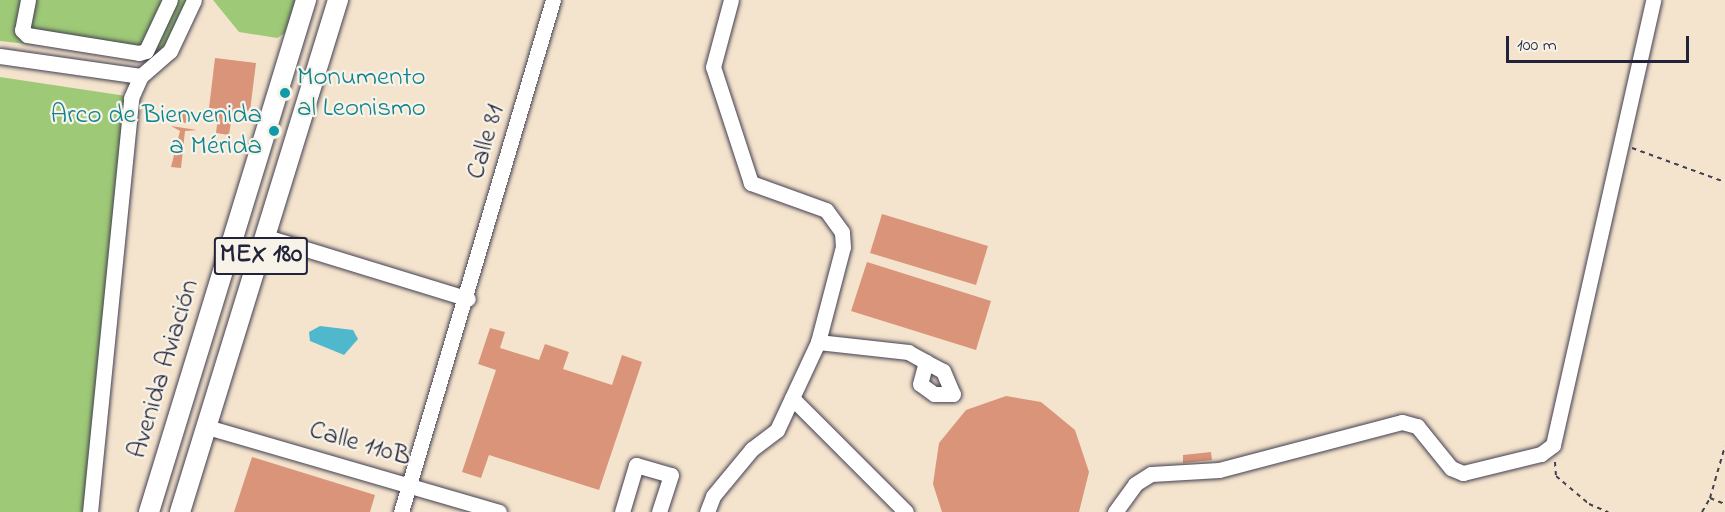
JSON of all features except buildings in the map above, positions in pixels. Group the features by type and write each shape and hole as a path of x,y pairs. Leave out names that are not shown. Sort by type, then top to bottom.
{"main road":[{"name":"Avenida Aviación","path":"149,512 306,0"},
{"name":"MEX 180","path":"180,512 267,237 338,0"}],"street":[{"path":"28,0 22,30 27,35 139,53 146,51 170,0"},
{"path":"90,512 131,98 141,76 170,51 194,0"},
{"name":"Calle 81","path":"401,512 468,299 553,0"},
{"path":"707,512 713,496 752,449 777,430 818,342 842,232 826,210 751,183 713,67 731,0"},
{"path":"1115,512 1135,484 1151,474 1220,471 1402,422 1417,426 1451,468 1463,473 1541,454 1553,445 1653,0"},
{"path":"0,56 141,76"},
{"path":"267,237 468,299"},
{"path":"818,342 890,347 926,362"},
{"path":"792,398 906,512"},
{"name":"Calle 110B","path":"207,428 499,512"},
{"path":"622,512 636,465 671,475 659,512"}],"path":[{"path":"1621,144 1725,182"},
{"path":"1553,445 1557,476 1589,504 1608,512"},
{"path":"1702,512 1710,498 1725,446"},
{"path":"1710,498 1725,504"}],"green space":[{"path":"0,0 187,0 167,50 142,57 0,41"},
{"path":"213,0 296,0 285,33 277,38 239,32"},
{"path":"0,77 126,96 86,512 0,512"}],"water":[{"path":"320,326 353,330 358,339 344,355 310,341 309,332"}],"place":[{"name":"Monumento al Leonismo","path":"285,93"},
{"name":"Arco de Bienvenida a Mérida","path":"274,131"}]}
